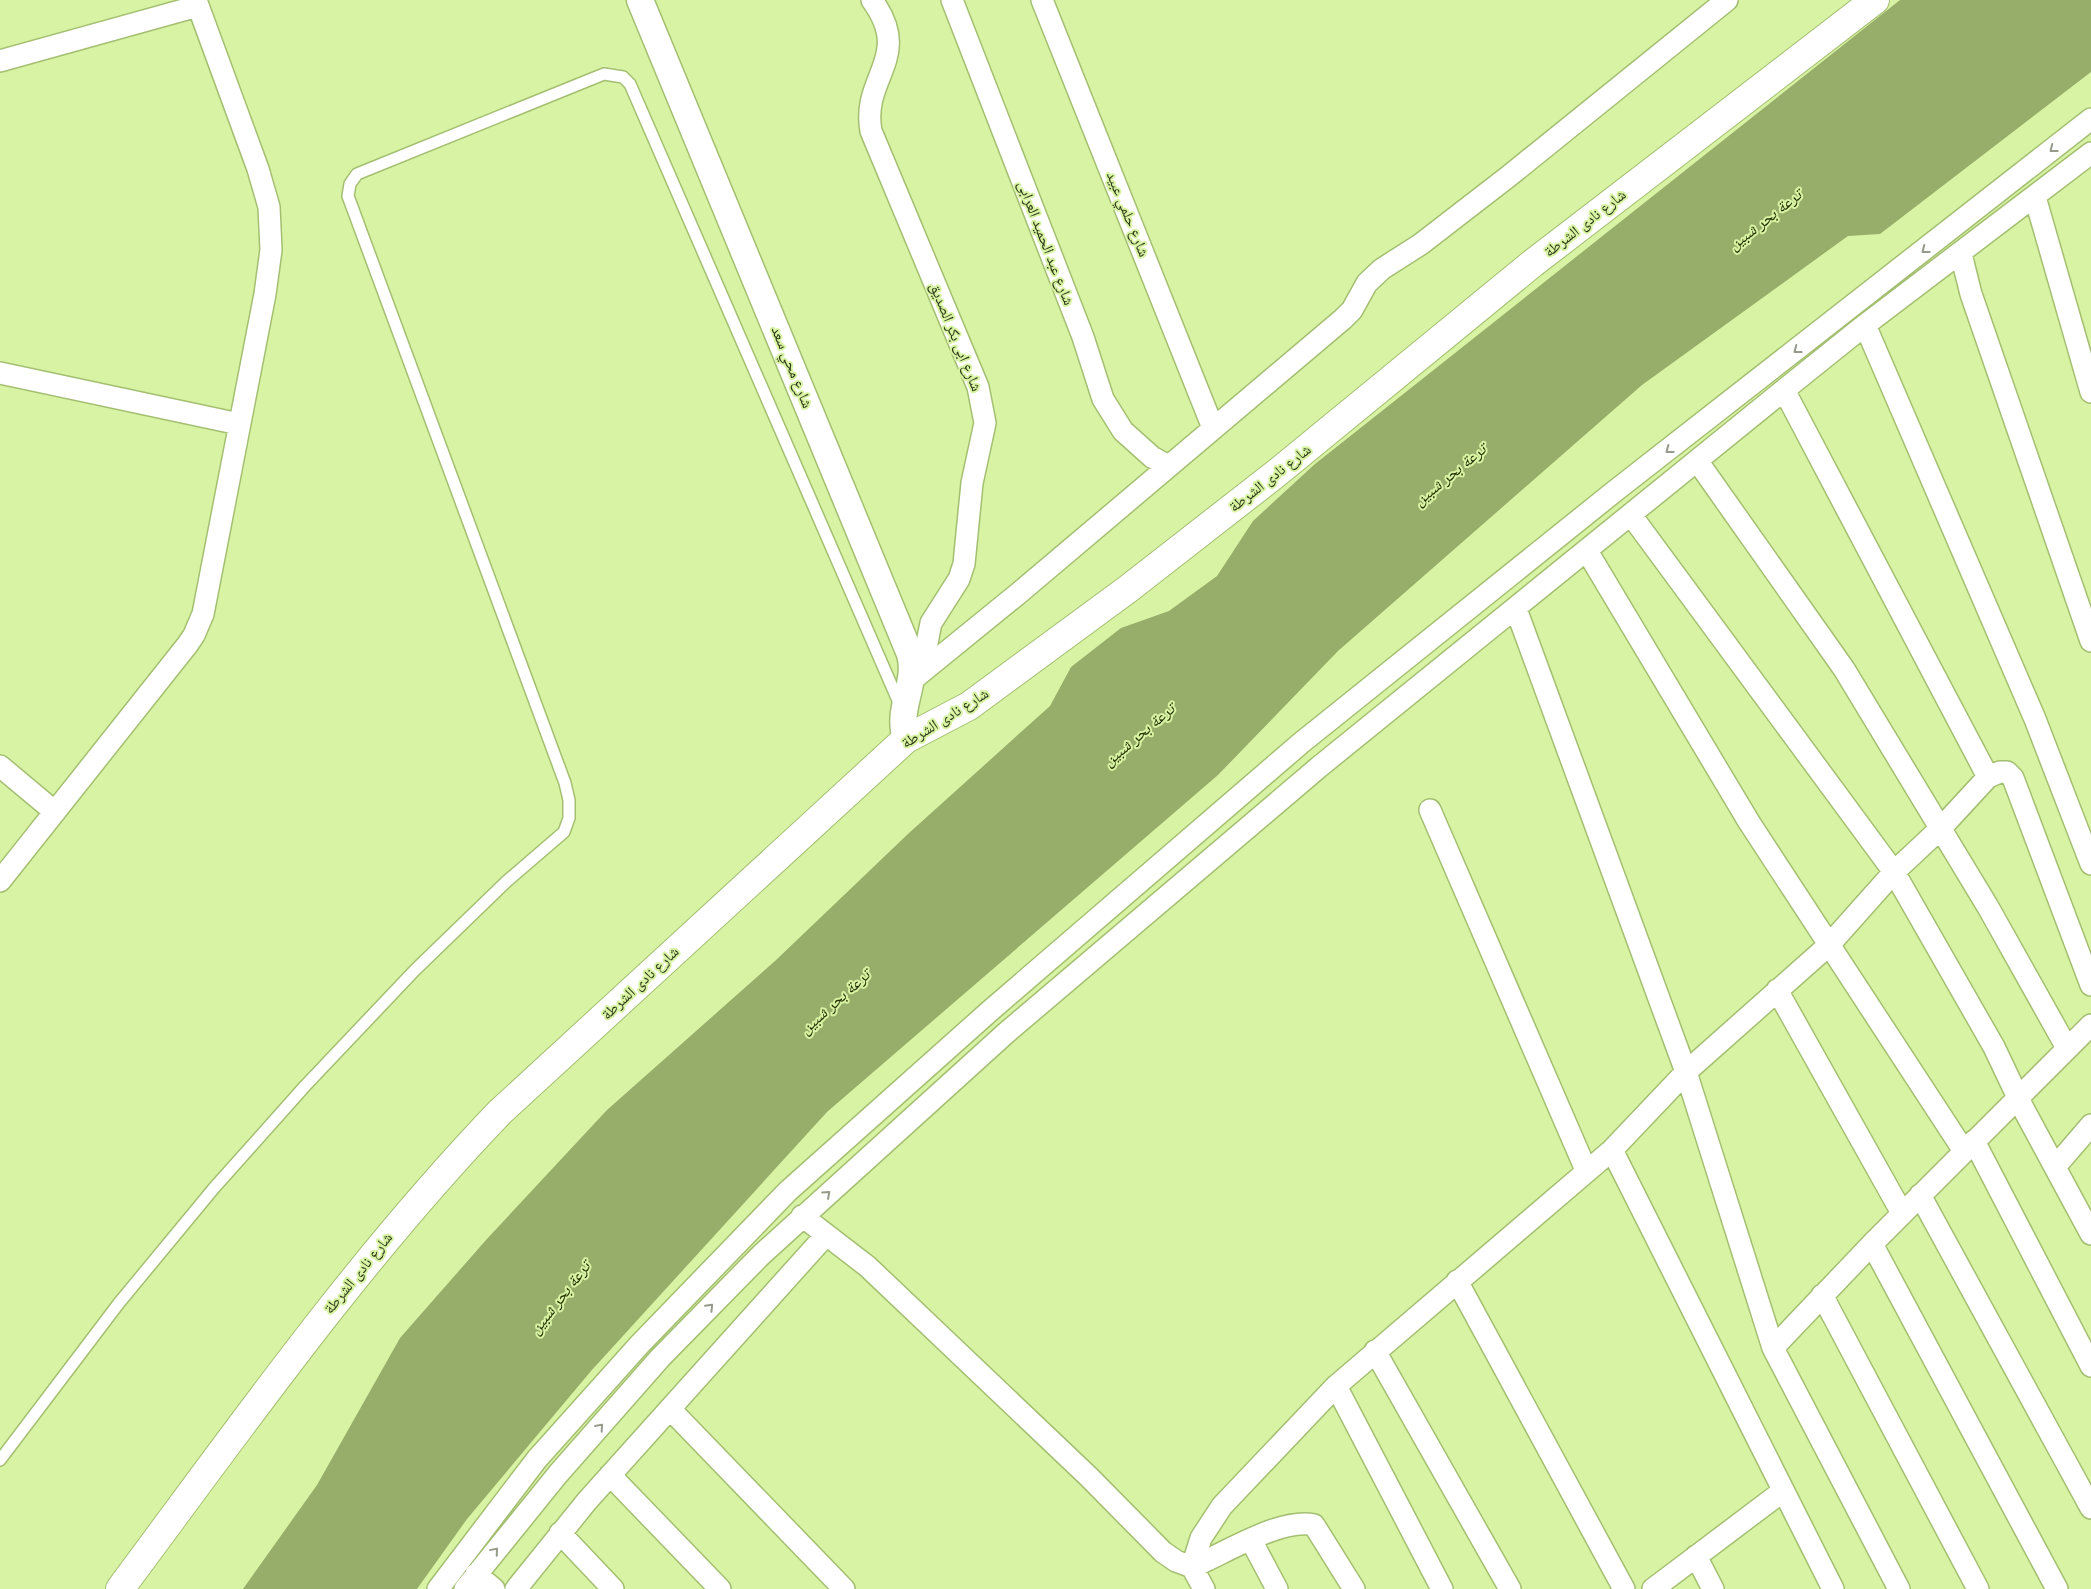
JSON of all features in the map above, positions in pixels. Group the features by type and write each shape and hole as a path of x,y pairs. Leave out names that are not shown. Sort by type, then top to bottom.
{"main road":[{"name":"شارع نادى الشرطة","path":"120,1589 336,1300 392,1230 463,1150 500,1112 906,739 970,706 1128,589 1278,472 1533,263 1875,0"}],"street":[{"name":"شارع محي سعد","path":"640,0 910,654 912,680 903,711 903,728 906,739"},
{"name":"شارع ابى بكر الصديق","path":"872,0 886,25 889,41 888,56 869,106 871,131 978,388 985,423 972,483 964,564 959,578 932,623 925,652 912,680"},
{"name":"شارع عبد الحميد العرابى","path":"952,0 1082,337 1103,399 1123,431 1152,457 1168,466"},
{"name":"شارع حلمي عبيد","path":"1042,0 1213,428"},
{"path":"912,680 1019,593 1342,319 1352,310 1367,283 1382,269 1421,244 1509,176 1726,0"},
{"path":"0,61 197,3 258,169 269,208 271,250 265,294 199,624 188,644 0,881"},
{"path":"438,1589 537,1459 640,1344 788,1191 991,1010 1309,737 1616,491 2091,119"},
{"path":"494,1589 470,1582 558,1474 660,1358 802,1216 1006,1033 1319,767 1865,325 1961,254 2091,153"},
{"path":"2035,197 2091,392"},
{"path":"1961,254 1971,294 2091,641"},
{"path":"1865,325 2036,719 2091,864"},
{"path":"0,373 239,424"},
{"path":"1784,390 1988,777"},
{"path":"1698,462 1844,669 1988,907 2067,1048"},
{"path":"1631,514 1894,872 1990,1038 2055,1167 2089,1227"},
{"path":"1587,551 1748,822 1829,945 1969,1146 2091,1366"},
{"path":"1516,608 1686,1072 1773,1348 1899,1589"},
{"path":"0,766 55,812"},
{"path":"1192,1567 1200,1538 1222,1506 1336,1386 1586,1170 1612,1150 1686,1072 1829,945 1894,872 1941,828 1988,777 2007,772 2016,784 2091,985"},
{"path":"1430,810 1586,1170"},
{"path":"1777,990 1902,1213"},
{"path":"1773,1348 1902,1213 2091,1025"},
{"path":"2055,1167 2091,1125"},
{"path":"1612,1150 1833,1589"},
{"path":"1920,1195 2091,1508"},
{"path":"802,1216 866,1266 1089,1477 1164,1552 1176,1561 1192,1567 1204,1589"},
{"path":"516,1589 560,1533 610,1475 826,1235"},
{"path":"1872,1244 2057,1589"},
{"path":"1457,1282 1624,1589"},
{"path":"1822,1295 1978,1589"},
{"path":"1375,1351 1510,1589"},
{"path":"1336,1386 1442,1589"},
{"path":"670,1409 844,1589"},
{"path":"610,1475 720,1589"},
{"path":"1653,1589 1783,1492"},
{"path":"1192,1567 1251,1540 1284,1528 1305,1523 1314,1525 1354,1589"},
{"path":"560,1533 613,1589"},
{"path":"1251,1540 1277,1589"},
{"path":"1696,1556 1713,1589"}],"lane":[{"path":"0,1460 119,1303 214,1188 305,1086 415,970 508,881 564,832 569,818 570,800 566,783 348,196 350,184 357,174 604,74 623,78 630,84 903,711"}],"water":[{"name":"ترعة بحر شبين","path":"1900,0 2091,0 2091,72 1880,234 1848,236 1642,385 1338,651 1218,775 827,1112 591,1371 467,1519 417,1589 243,1589 317,1485 400,1338 486,1240 607,1110 775,961 909,833 1050,706 1071,667 1121,628 1169,611 1217,576 1253,521 1315,464"}]}
